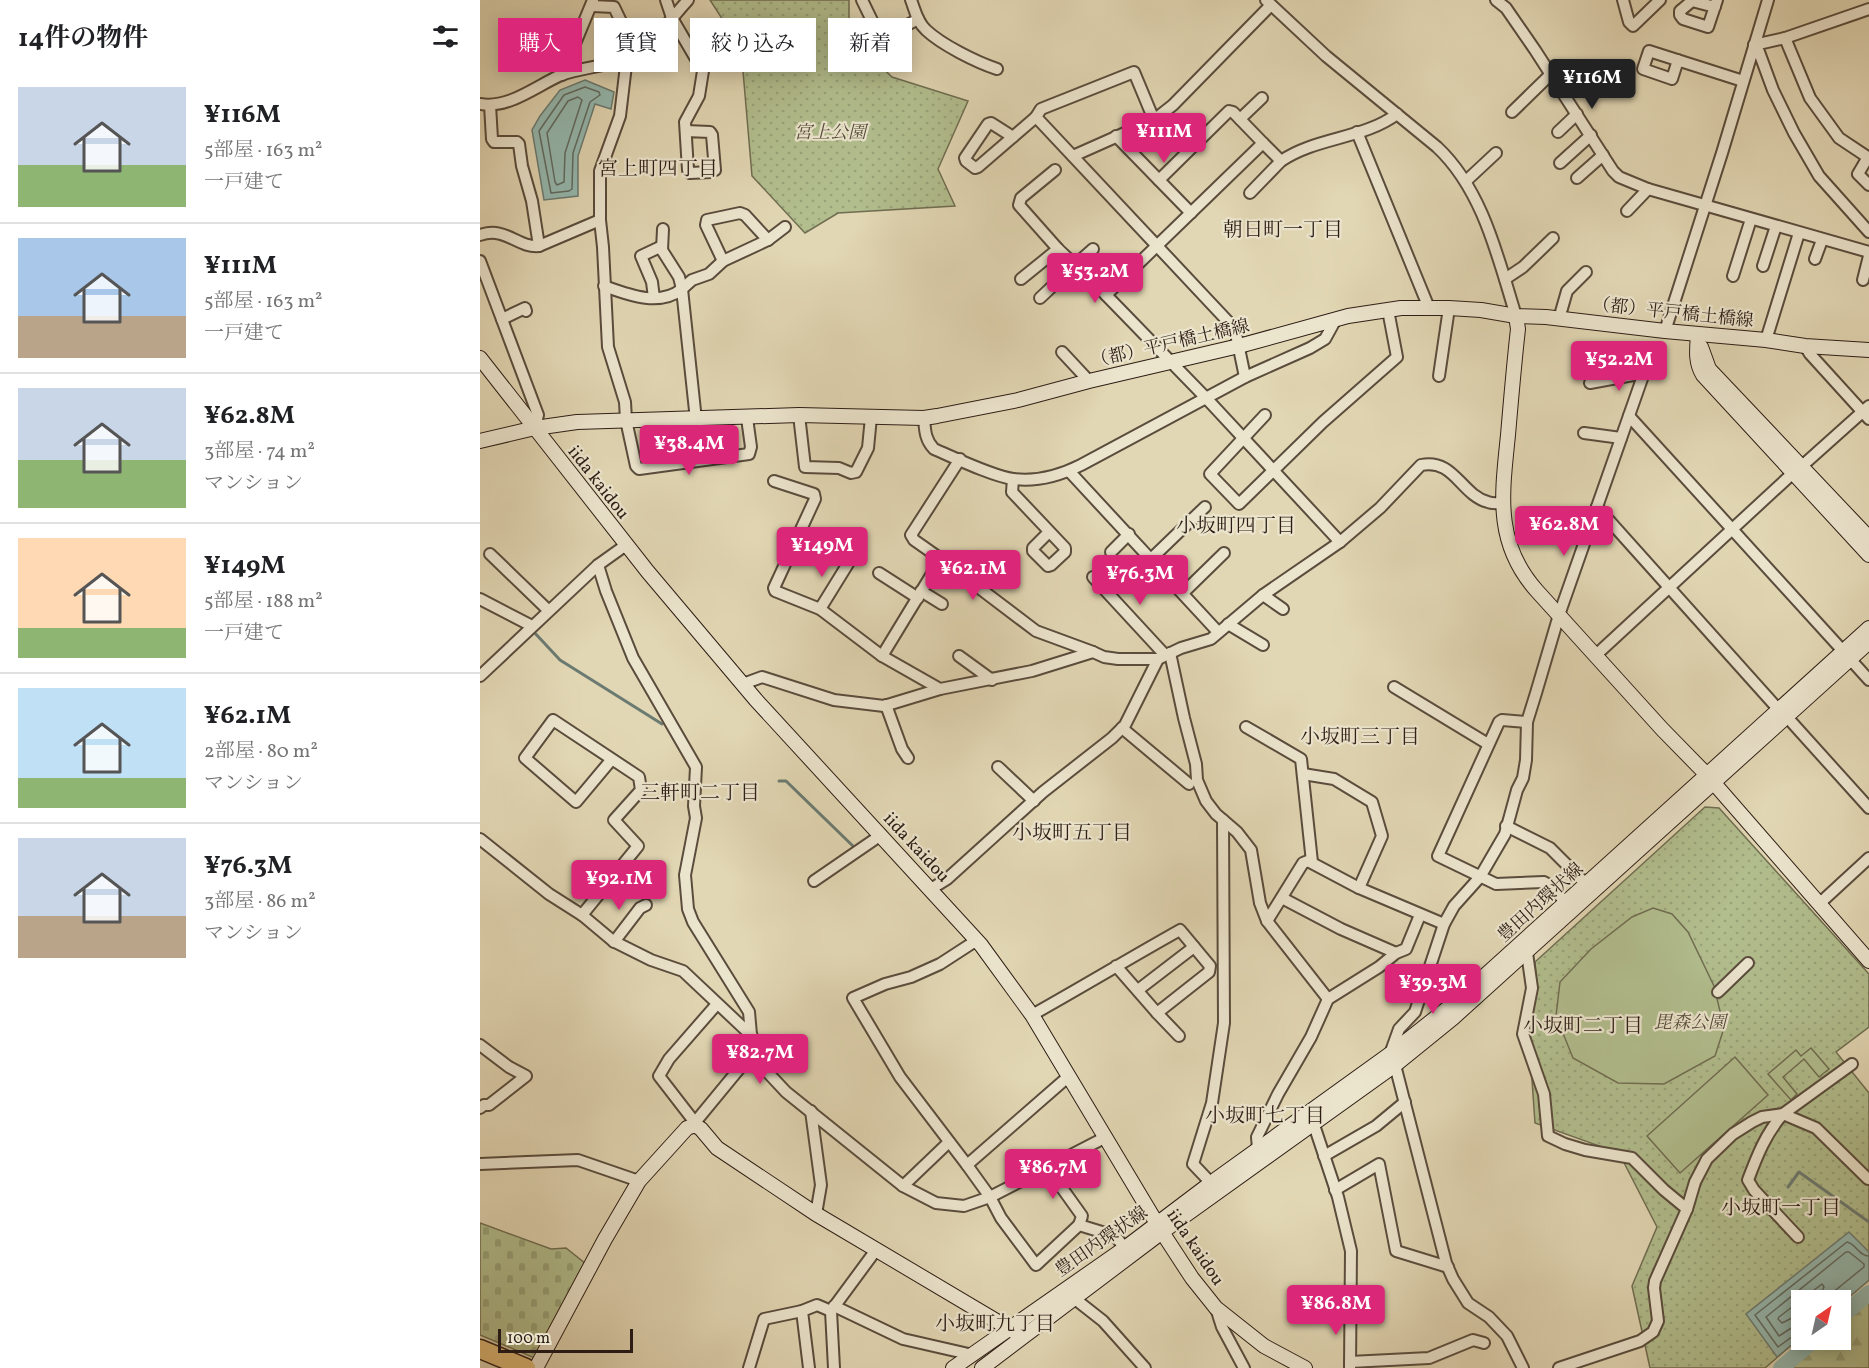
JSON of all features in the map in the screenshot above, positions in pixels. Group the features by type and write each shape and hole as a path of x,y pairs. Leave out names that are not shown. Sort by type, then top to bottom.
{"highway":[{"path":"480,1349 526,1368"}],"street":[{"path":"666,0 672,18 688,0"},
{"path":"862,0 879,35 884,38 918,19"},
{"path":"911,0 918,19 925,29 978,63 997,69"},
{"path":"1496,0 1506,8 1619,177 1648,189 1869,254 1863,280"},
{"path":"1623,0 1629,22 1634,26 1660,0"},
{"path":"1665,332 1768,0"},
{"path":"562,75 593,3 614,7 620,18"},
{"path":"1073,156 1154,120 1173,105 1268,3 1337,66 1453,162 1466,181 1490,234 1516,316 1518,329 1502,503 1506,532 1515,560 1531,584 1710,779 1869,961"},
{"path":"1754,45 1785,38 1869,9"},
{"path":"678,28 703,70 701,90 686,118 686,131"},
{"path":"1785,38 1810,98 1839,138 1869,158 1858,174 1869,185"},
{"path":"1754,45 1794,133 1819,176 1869,232"},
{"path":"1678,60 1743,81"},
{"path":"539,246 519,144 517,142 494,142 485,105 530,91 562,75 594,66"},
{"path":"625,72 620,116 600,171 600,220 608,346 625,402 626,420 636,466 639,469 749,454 751,447 747,418"},
{"path":"1013,137 991,123 988,124 966,160 978,168 1036,117 1041,109 1134,72 1154,120"},
{"path":"1512,112 1551,74"},
{"path":"1240,119 1262,98"},
{"path":"1159,180 1226,113 1233,112 1281,161"},
{"path":"1250,193 1281,161 1302,148 1357,132 1389,120 1397,114"},
{"path":"1558,132 1577,114"},
{"path":"1036,117 1234,329 1245,377"},
{"path":"1357,132 1430,308"},
{"path":"1560,163 1590,135"},
{"path":"1116,136 1191,213"},
{"path":"1106,295 1263,143"},
{"path":"1466,181 1496,153"},
{"path":"1577,178 1603,155"},
{"path":"1055,170 1021,198 1020,205 1058,249 1207,399 1340,542"},
{"path":"1627,211 1648,189"},
{"path":"723,261 706,225 707,220 740,213 745,215 768,240"},
{"path":"1733,276 1751,219"},
{"path":"480,235 498,232 530,246 539,246 600,220"},
{"path":"1763,266 1776,226"},
{"path":"604,286 643,299 675,295 692,280 709,274 723,261 768,240 785,227"},
{"path":"662,250 663,229"},
{"path":"1766,340 1799,233"},
{"path":"1504,279 1523,267 1553,237"},
{"path":"1815,259 1822,240"},
{"path":"654,298 652,282 641,256 660,247 679,277 682,289 696,420"},
{"path":"1021,279 1058,249"},
{"path":"1040,298 1093,249"},
{"path":"480,261 538,415 535,428"},
{"path":"1559,319 1567,291 1586,272"},
{"path":"502,319 525,308 526,312"},
{"path":"1439,376 1449,308"},
{"name":"（都）平戸橋土橋線","path":"480,441 535,428 577,422 799,415 924,418 1018,400 1169,361 1239,346 1336,319 1388,310 1449,308 1665,332 1869,350"},
{"path":"1265,415 1210,474 1239,504 1323,422 1397,357 1388,310"},
{"path":"924,418 928,443 934,449 1013,479 1044,477 1069,471 1245,377 1284,361 1325,339 1336,319"},
{"path":"1698,335 1709,369 1869,555"},
{"path":"1596,655 1798,470 1867,412 1810,354 1805,346"},
{"path":"1062,352 1089,381"},
{"name":"iida kaidou","path":"480,358 626,545 743,684 977,940 1032,1015 1192,1278 1216,1308 1264,1346 1305,1368"},
{"path":"1523,1368 1507,1336 1489,1317 1468,1303 1448,1267 1392,1060 1399,1029 1415,1012 1444,924 1454,906 1480,877 1505,834 1526,760 1527,722 1559,615 1644,373 1590,383"},
{"path":"799,415 805,467 839,468 851,473 856,472 868,448 871,417"},
{"path":"1629,416 1869,680"},
{"path":"1584,433 1621,438"},
{"path":"960,459 911,535 914,540 1036,631 1104,657 1118,659 1165,656 1210,639 1263,596 1340,542 1380,508 1421,465 1430,463 1439,465 1453,475 1467,490 1487,502 1502,503"},
{"path":"1798,470 1869,538"},
{"path":"1069,471 1152,558 1218,632"},
{"path":"1013,479 1012,492 1049,532"},
{"path":"774,481 814,494 815,499 774,588 775,591 820,609 882,656 940,689"},
{"path":"1152,558 1205,507"},
{"path":"1597,507 1869,808"},
{"path":"1111,552 1129,534"},
{"path":"480,676 598,565 626,545"},
{"path":"1184,593 1224,553"},
{"path":"489,554 548,610"},
{"path":"882,656 941,559"},
{"path":"820,609 849,562"},
{"path":"598,565 633,658 696,767 694,806 696,818 685,875 688,909 693,922 749,1012 753,1052 757,1061 781,1087 903,1186 936,1203 964,1206 990,1197 1107,1137"},
{"path":"879,573 942,604"},
{"path":"1093,577 1165,656 1196,764 1197,780 1206,801 1237,832 1251,850 1260,903 1267,921 1328,999"},
{"path":"1263,596 1283,609"},
{"path":"480,599 532,626"},
{"path":"1228,624 1263,645"},
{"name":"豊田内環状線","path":"953,1368 1125,1248 1314,1125 1392,1060 1566,903 1783,714 1847,655 1869,628"},
{"name":"豊田内環状線","path":"1847,655 1869,642"},
{"path":"743,684 762,677 834,700 886,705 940,689 1061,664 1093,652"},
{"path":"959,656 992,680"},
{"path":"931,889 947,879 1034,801 1112,738 1122,728 1165,656"},
{"path":"1394,687 1488,744"},
{"path":"886,705 902,749 908,758"},
{"path":"582,915 638,846 614,820 641,790 639,777 612,759 553,720 525,758 576,802 612,759"},
{"path":"1527,722 1502,720 1488,744 1438,854 1440,858 1496,884 1544,882 1551,886 1566,903"},
{"path":"1246,727 1301,759 1312,862"},
{"path":"1122,728 1189,784"},
{"path":"998,767 1034,801"},
{"path":"1303,774 1334,778 1372,802 1382,836 1359,888"},
{"name":"豊田内環状線","path":"982,1368 1022,1336 1075,1299 1211,1183 1453,1018 1527,953 1710,779"},
{"path":"1211,1183 1193,1164 1212,1103 1224,1023 1223,820"},
{"path":"1506,826 1550,848 1587,885"},
{"path":"814,881 881,835"},
{"path":"480,838 549,894 582,915 614,942 651,960 683,971 752,1035"},
{"path":"1819,904 1869,858"},
{"path":"1267,921 1303,863 1312,862 1359,888 1444,924"},
{"path":"1282,898 1341,929 1396,954"},
{"path":"614,942 640,908 646,904"},
{"path":"1258,1149 1257,1137 1311,1037 1328,999 1406,949 1420,915"},
{"path":"1032,1015 1180,930 1210,966 1209,972 1157,1013"},
{"path":"977,940 940,964 853,998 900,1077 967,1165 990,1197 1001,1218 1036,1265 1079,1225 1082,1216 1057,1181 1038,1172"},
{"path":"1138,990 1194,947"},
{"path":"1527,953 1532,988 1523,1034 1544,1094 1548,1136 1585,1150 1632,1158 1687,1209"},
{"path":"1718,992 1748,963"},
{"path":"1116,966 1179,1036"},
{"path":"717,1004 669,1059 658,1076 695,1125 717,1148 816,1214 1022,1336"},
{"path":"480,1046 508,1067 526,1076 489,1105 480,1108"},
{"path":"536,1368 639,1180 687,1128 695,1125 753,1052"},
{"path":"1798,1238 1754,1190 1748,1180 1759,1150 1783,1114 1852,1064"},
{"path":"967,1165 1069,1076"},
{"path":"1324,1156 1376,1126 1405,1102"},
{"path":"811,1111 821,1185 816,1214"},
{"path":"1564,1367 1640,1341 1653,1332 1658,1321 1655,1281 1687,1209 1701,1168 1713,1151 1752,1122 1762,1117 1783,1114 1816,1128 1868,1179"},
{"path":"1314,1125 1335,1190 1351,1251 1350,1365 1429,1358 1473,1340 1484,1344"},
{"path":"903,1186 949,1142"},
{"path":"480,1164 578,1160 639,1180"},
{"path":"1335,1190 1379,1164 1396,1251 1448,1267"},
{"path":"1079,1225 1115,1236 1125,1248"},
{"path":"834,1368 832,1309 856,1280 876,1250"},
{"path":"1075,1299 1103,1321 1145,1368"},
{"path":"749,1368 764,1319 802,1311 817,1305 903,1339 973,1355"},
{"path":"1216,1308 1222,1327 1244,1368"},
{"path":"802,1311 809,1368"}],"green space":[{"name":"宮上公園","path":"710,0 849,0 849,18 828,18 828,72 887,72 892,77 968,101 938,169 955,206 838,213 805,233 752,176 743,72 816,72 816,18 722,18"},
{"name":"毘森公園","path":"1705,807 1719,808 1869,974 1869,1027 1836,1052 1869,1093 1869,1280 1851,1295 1851,1290 1791,1290 1791,1346 1765,1368 1650,1368 1632,1286 1657,1227 1619,1153 1535,1123 1529,1037 1537,987 1535,962"},
{"path":"1653,908 1672,914 1688,932 1714,986 1724,1028 1715,1056 1664,1084 1618,1083 1573,1058 1556,1016 1560,982 1591,949 1632,917"},
{"path":"1811,1048 1829,1069 1819,1077 1804,1059 1783,1077 1797,1094 1791,1100 1768,1074 1796,1050 1801,1056"},
{"path":"1735,1057 1768,1095 1680,1173 1647,1136"},
{"path":"480,1223 551,1249 566,1248 586,1264 537,1359 480,1335"},
{"path":"1869,1300 1869,1368 1788,1368 1810,1350 1851,1350 1851,1315"}],"water":[{"path":"585,80 614,92 611,109 595,104 578,156 578,196 544,200 532,130 560,90"},
{"path":"1849,1232 1869,1252 1869,1280 1851,1295 1851,1290 1791,1290 1791,1345 1777,1357 1746,1314"}],"waterway":[{"path":"533,631 560,660 662,724"},
{"path":"779,781 786,781 855,848"},
{"path":"1788,1187 1799,1172 1869,1222"},
{"path":"1851,1308 1869,1293"},
{"path":"1781,1368 1802,1350"}],"district":[{"name":"宮上町四丁目","path":"658,168"},
{"name":"朝日町一丁目","path":"1283,229"},
{"name":"小坂町四丁目","path":"1236,525"},
{"name":"小坂町三丁目","path":"1360,736"},
{"name":"三軒町二丁目","path":"700,792"},
{"name":"小坂町五丁目","path":"1072,832"},
{"name":"小坂町二丁目","path":"1583,1025"},
{"name":"小坂町七丁目","path":"1265,1115"},
{"name":"小坂町一丁目","path":"1781,1207"},
{"name":"小坂町九丁目","path":"995,1323"}]}
